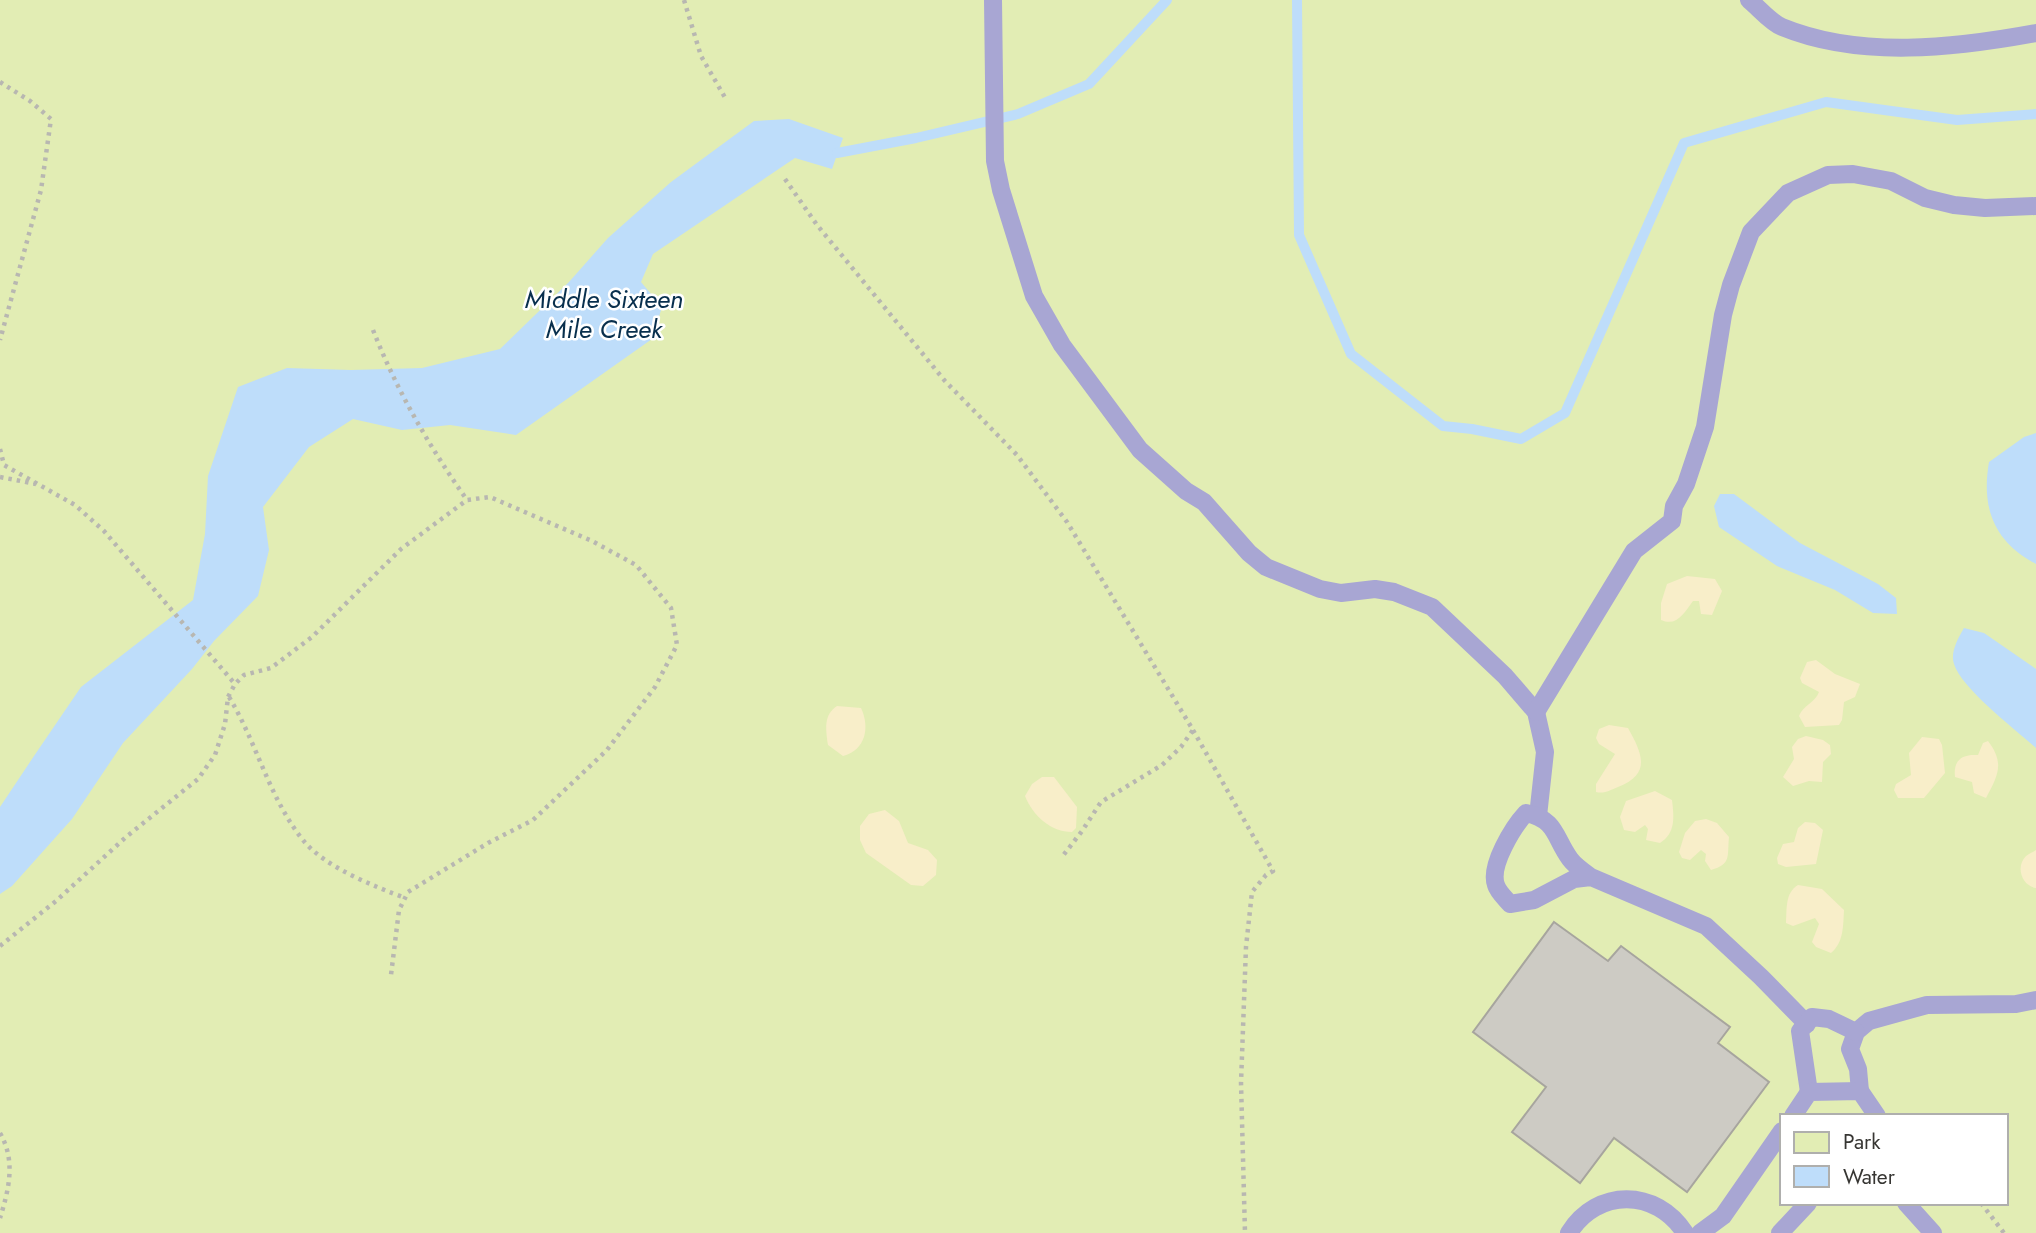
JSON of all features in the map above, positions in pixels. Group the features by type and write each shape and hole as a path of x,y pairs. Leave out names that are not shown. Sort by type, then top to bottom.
{"lane":[{"path":"993,0 995,161 1001,190 1034,296 1062,345 1140,450 1186,491 1204,502 1248,553 1266,567 1320,589 1342,593 1375,589 1394,592 1432,607 1505,676 1536,712 1545,752 1538,816"},
{"path":"1749,0 1780,26 1841,45 1931,47 1978,44 2036,33"},
{"path":"1536,712 1634,551 1672,521 1674,506 1686,484 1706,427 1723,315 1731,285 1751,232 1788,193 1828,175 1853,174 1891,181 1925,198 1954,205 1985,208 2036,206"},
{"path":"1591,877 1574,878 1534,900 1510,904 1496,885 1496,865 1515,826 1526,813 1538,816 1550,823 1571,861 1591,877 1706,926 1807,1024"},
{"path":"1876,1114 1860,1091 1858,1069 1850,1049 1856,1032 1869,1021 1927,1005 2016,1004 2036,1000"},
{"path":"1794,1114 1810,1092 1800,1031 1812,1017 1829,1018 1856,1032"},
{"path":"1810,1092 1824,1094 1860,1091"},
{"path":"1700,1233 1723,1216 1780,1134"},
{"path":"1569,1233 1577,1221 1594,1207 1616,1199 1638,1199 1660,1207 1678,1222 1685,1233"},
{"path":"1788,1230 1807,1205"},
{"path":"1908,1205 1933,1233"}],"path":[{"path":"684,0 701,56 727,101"},
{"path":"0,82 30,101 51,119 41,190 0,340"},
{"path":"785,179 817,225 945,381 1017,455 1067,522 1193,730 1273,871 1266,875 1252,892 1246,947 1241,1083 1245,1233"},
{"path":"373,330 396,380 441,464 467,500"},
{"path":"0,449 4,465 75,505 104,531 234,684"},
{"path":"0,477 40,485"},
{"path":"0,946 198,779 215,755 225,724 228,697 234,684 244,675 271,668 312,637 401,549 467,500 490,497 592,541 636,565 671,608 677,645 655,687 607,750 533,820 488,843 408,892 400,910 391,975"},
{"path":"228,697 239,714 281,806 304,842 360,880 405,898"},
{"path":"1062,857 1101,802 1162,765 1181,747 1193,730"},
{"path":"0,1133 4,1139 11,1177 0,1218"},
{"path":"1983,1205 2004,1233"}],"green space":[{"path":"0,0 2036,0 2036,1233 0,1233"}],"sand":[{"path":"1687,576 1715,579 1722,591 1712,615 1701,614 1699,601 1693,601 1676,620 1661,620 1661,603 1667,584"},
{"path":"1816,660 1835,674 1860,684 1855,697 1844,702 1839,725 1805,727 1799,716 1819,692 1802,683 1800,678 1807,662"},
{"path":"837,706 861,708 865,723 864,737 857,749 843,756 828,745 827,739 827,718"},
{"path":"1609,725 1628,728 1640,754 1640,769 1629,782 1607,791 1596,792 1596,784 1615,754 1599,744 1596,738 1599,729"},
{"path":"1806,736 1823,740 1830,745 1831,754 1823,762 1822,782 1809,781 1793,786 1783,777 1794,759 1792,747 1798,739"},
{"path":"1922,737 1939,739 1945,773 1924,798 1898,798 1894,790 1896,784 1911,775 1909,753"},
{"path":"1988,741 1997,756 1998,770 1986,798 1974,793 1972,782 1955,777 1955,771 1960,759 1968,755 1978,755 1983,743"},
{"path":"1042,777 1054,777 1077,807 1076,828 1072,832 1050,826 1028,803 1025,796 1032,784"},
{"path":"1655,791 1672,800 1673,806 1671,829 1660,843 1646,840 1648,829 1645,825 1635,832 1624,830 1620,817 1626,801"},
{"path":"885,810 899,821 908,843 928,850 937,860 936,875 923,886 911,885 866,853 860,840 860,826 869,814"},
{"path":"1706,819 1717,823 1729,837 1725,862 1711,870 1705,861 1706,854 1701,850 1690,860 1682,858 1679,852 1685,833 1695,821"},
{"path":"1805,822 1815,823 1823,830 1816,864 1786,867 1778,864 1777,858 1783,844 1794,842 1798,828"},
{"path":"2036,850 2036,888 2024,880 2021,865 2026,856"},
{"path":"1798,885 1822,889 1844,910 1841,939 1831,953 1816,947 1812,942 1819,924 1815,918 1793,926 1786,923 1789,897"}],"water":[{"name":"Middle Sixteen Mile Creek","path":"789,119 843,138 832,169 795,158 653,254 641,282 662,307 652,339 516,435 450,425 402,430 353,419 309,447 263,507 269,550 258,596 123,743 72,819 12,886 0,894 0,807 81,687 193,600 205,534 208,476 238,387 287,368 422,368 500,349 569,282 608,238 671,182 754,121"},
{"path":"2036,433 2036,564 2010,545 1994,522 1989,509 1987,479 1989,462 2024,437"},
{"path":"1720,494 1734,494 1800,543 1878,584 1896,598 1897,614 1873,613 1835,590 1777,566 1719,527 1714,506"},
{"path":"1964,628 1984,633 2036,669 2036,748 1978,697 1959,674 1953,655"}],"building":[{"path":"1554,922 1608,961 1621,946 1730,1027 1718,1043 1769,1082 1687,1192 1614,1138 1580,1183 1512,1132 1546,1087 1473,1032"}],"waterway":[{"name":"Middle Sixteen Mile Creek","path":"837,153 1018,114 1089,84 1167,0"},
{"path":"1297,0 1299,235 1351,354 1443,426 1521,439 1565,413 1684,143 1826,102 1957,120 2036,114"}]}
